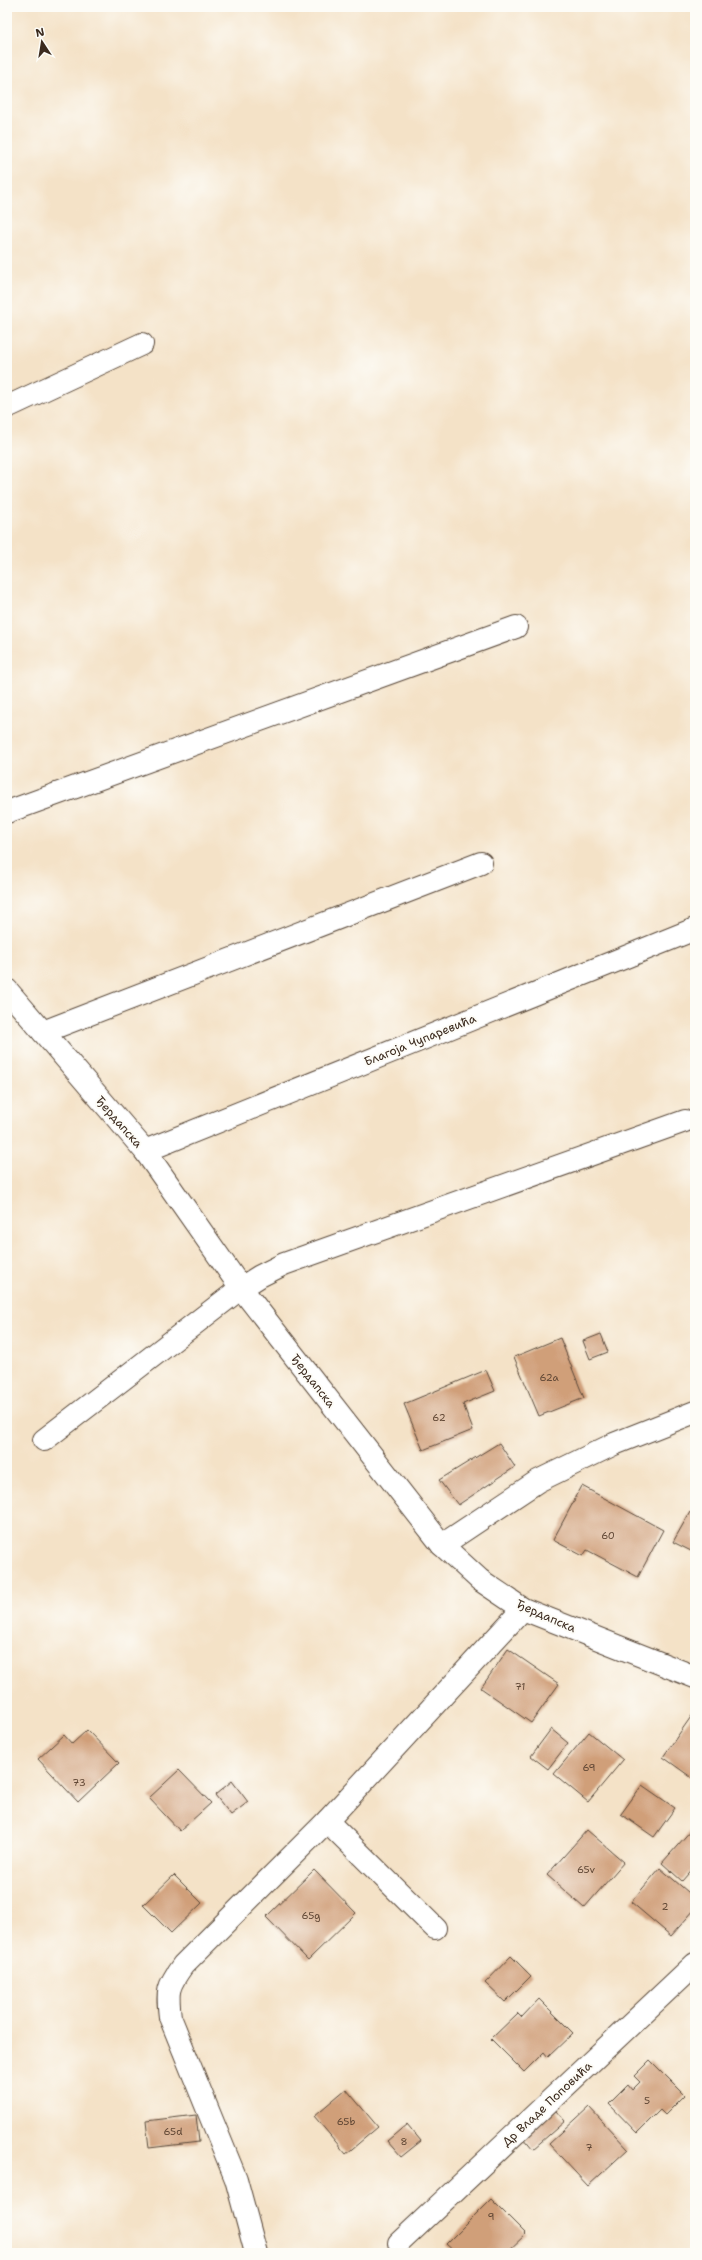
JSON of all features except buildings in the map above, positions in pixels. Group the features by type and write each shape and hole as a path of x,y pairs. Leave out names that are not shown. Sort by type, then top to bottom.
{"street":[{"path":"7,407 142,344"},
{"path":"7,812 516,627"},
{"path":"43,1032 481,863"},
{"name":"Благоја Чупаревића","path":"144,1151 695,929"},
{"name":"Ђердапска","path":"7,990 144,1151 241,1288 442,1545 480,1580 523,1609 695,1677"},
{"path":"44,1440 241,1288 260,1276 284,1264 685,1121"},
{"path":"442,1545 538,1481 614,1444 695,1412"},
{"path":"256,2253 236,2179 170,2017 167,1994 172,1980 182,1965 327,1821 523,1609"},
{"path":"327,1821 435,1928"},
{"name":"Др Владе Поповића","path":"399,2244 695,1964"}]}
